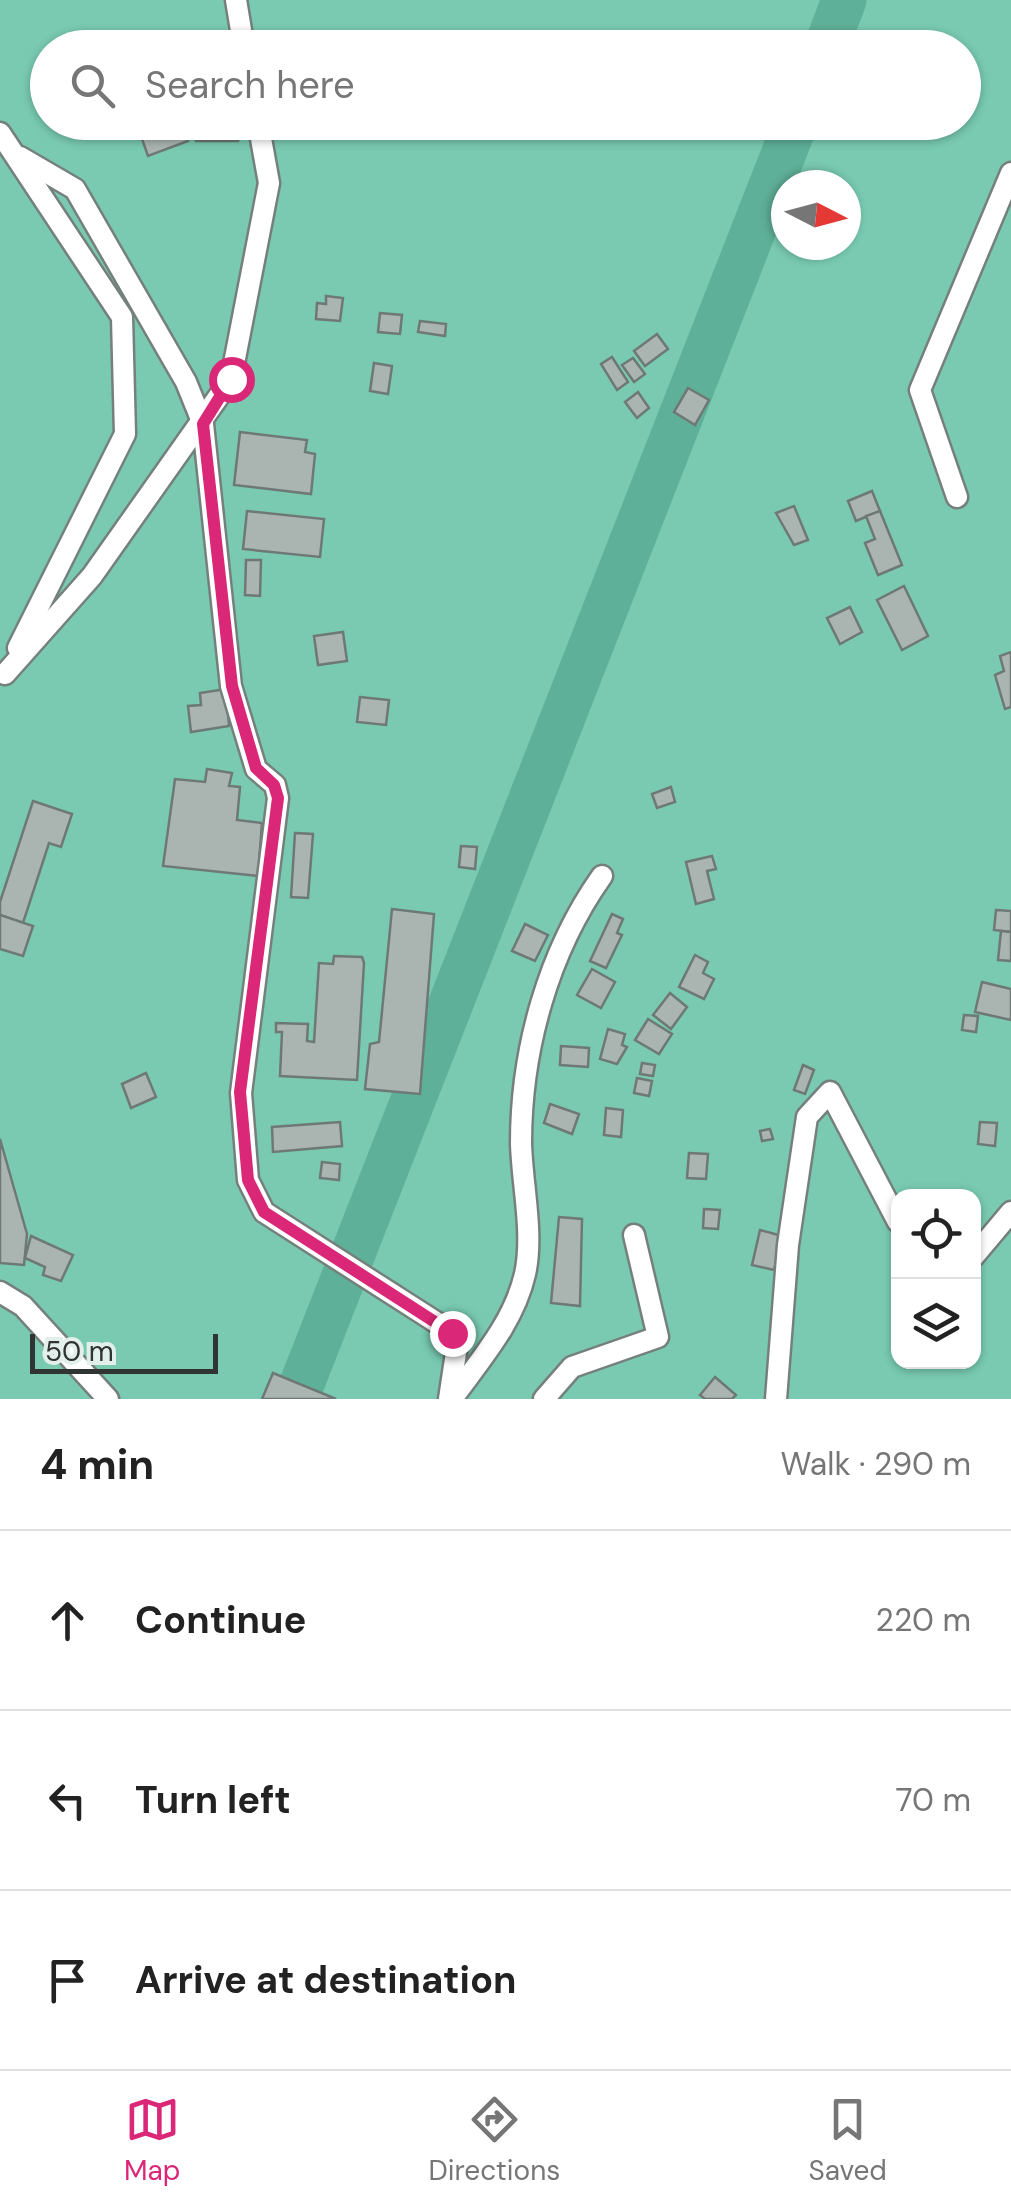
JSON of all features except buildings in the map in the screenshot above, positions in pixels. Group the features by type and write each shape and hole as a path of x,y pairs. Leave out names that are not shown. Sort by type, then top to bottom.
{"street":[{"path":"236,0 241,30"},
{"path":"0,133 20,157 122,317 125,434 2,677"},
{"path":"2,677 92,576 203,424 231,379 269,183 261,140"},
{"path":"20,157 75,189 186,382 203,424 232,686 256,768 274,785 278,798 240,1092 248,1180 264,1212 452,1333 457,1346 451,1399"},
{"path":"956,496 920,390 1011,173"},
{"path":"451,1399 513,1315 526,1270 521,1141 526,1054 572,918 602,876"},
{"path":"776,1399 788,1245 807,1117 830,1092 891,1209"},
{"path":"981,1248 1011,1212"},
{"path":"544,1399 572,1367 658,1338 634,1234"},
{"path":"0,1292 23,1306 108,1399"}],"green space":[{"path":"0,0 1011,0 1011,1399 0,1399"}],"waterway":[{"path":"833,30 844,0"},
{"path":"296,1399 789,140"}],"route":[{"path":"231,379 203,424 232,686 256,768 274,785 278,798 240,1092 248,1180 264,1212 452,1333"}]}
